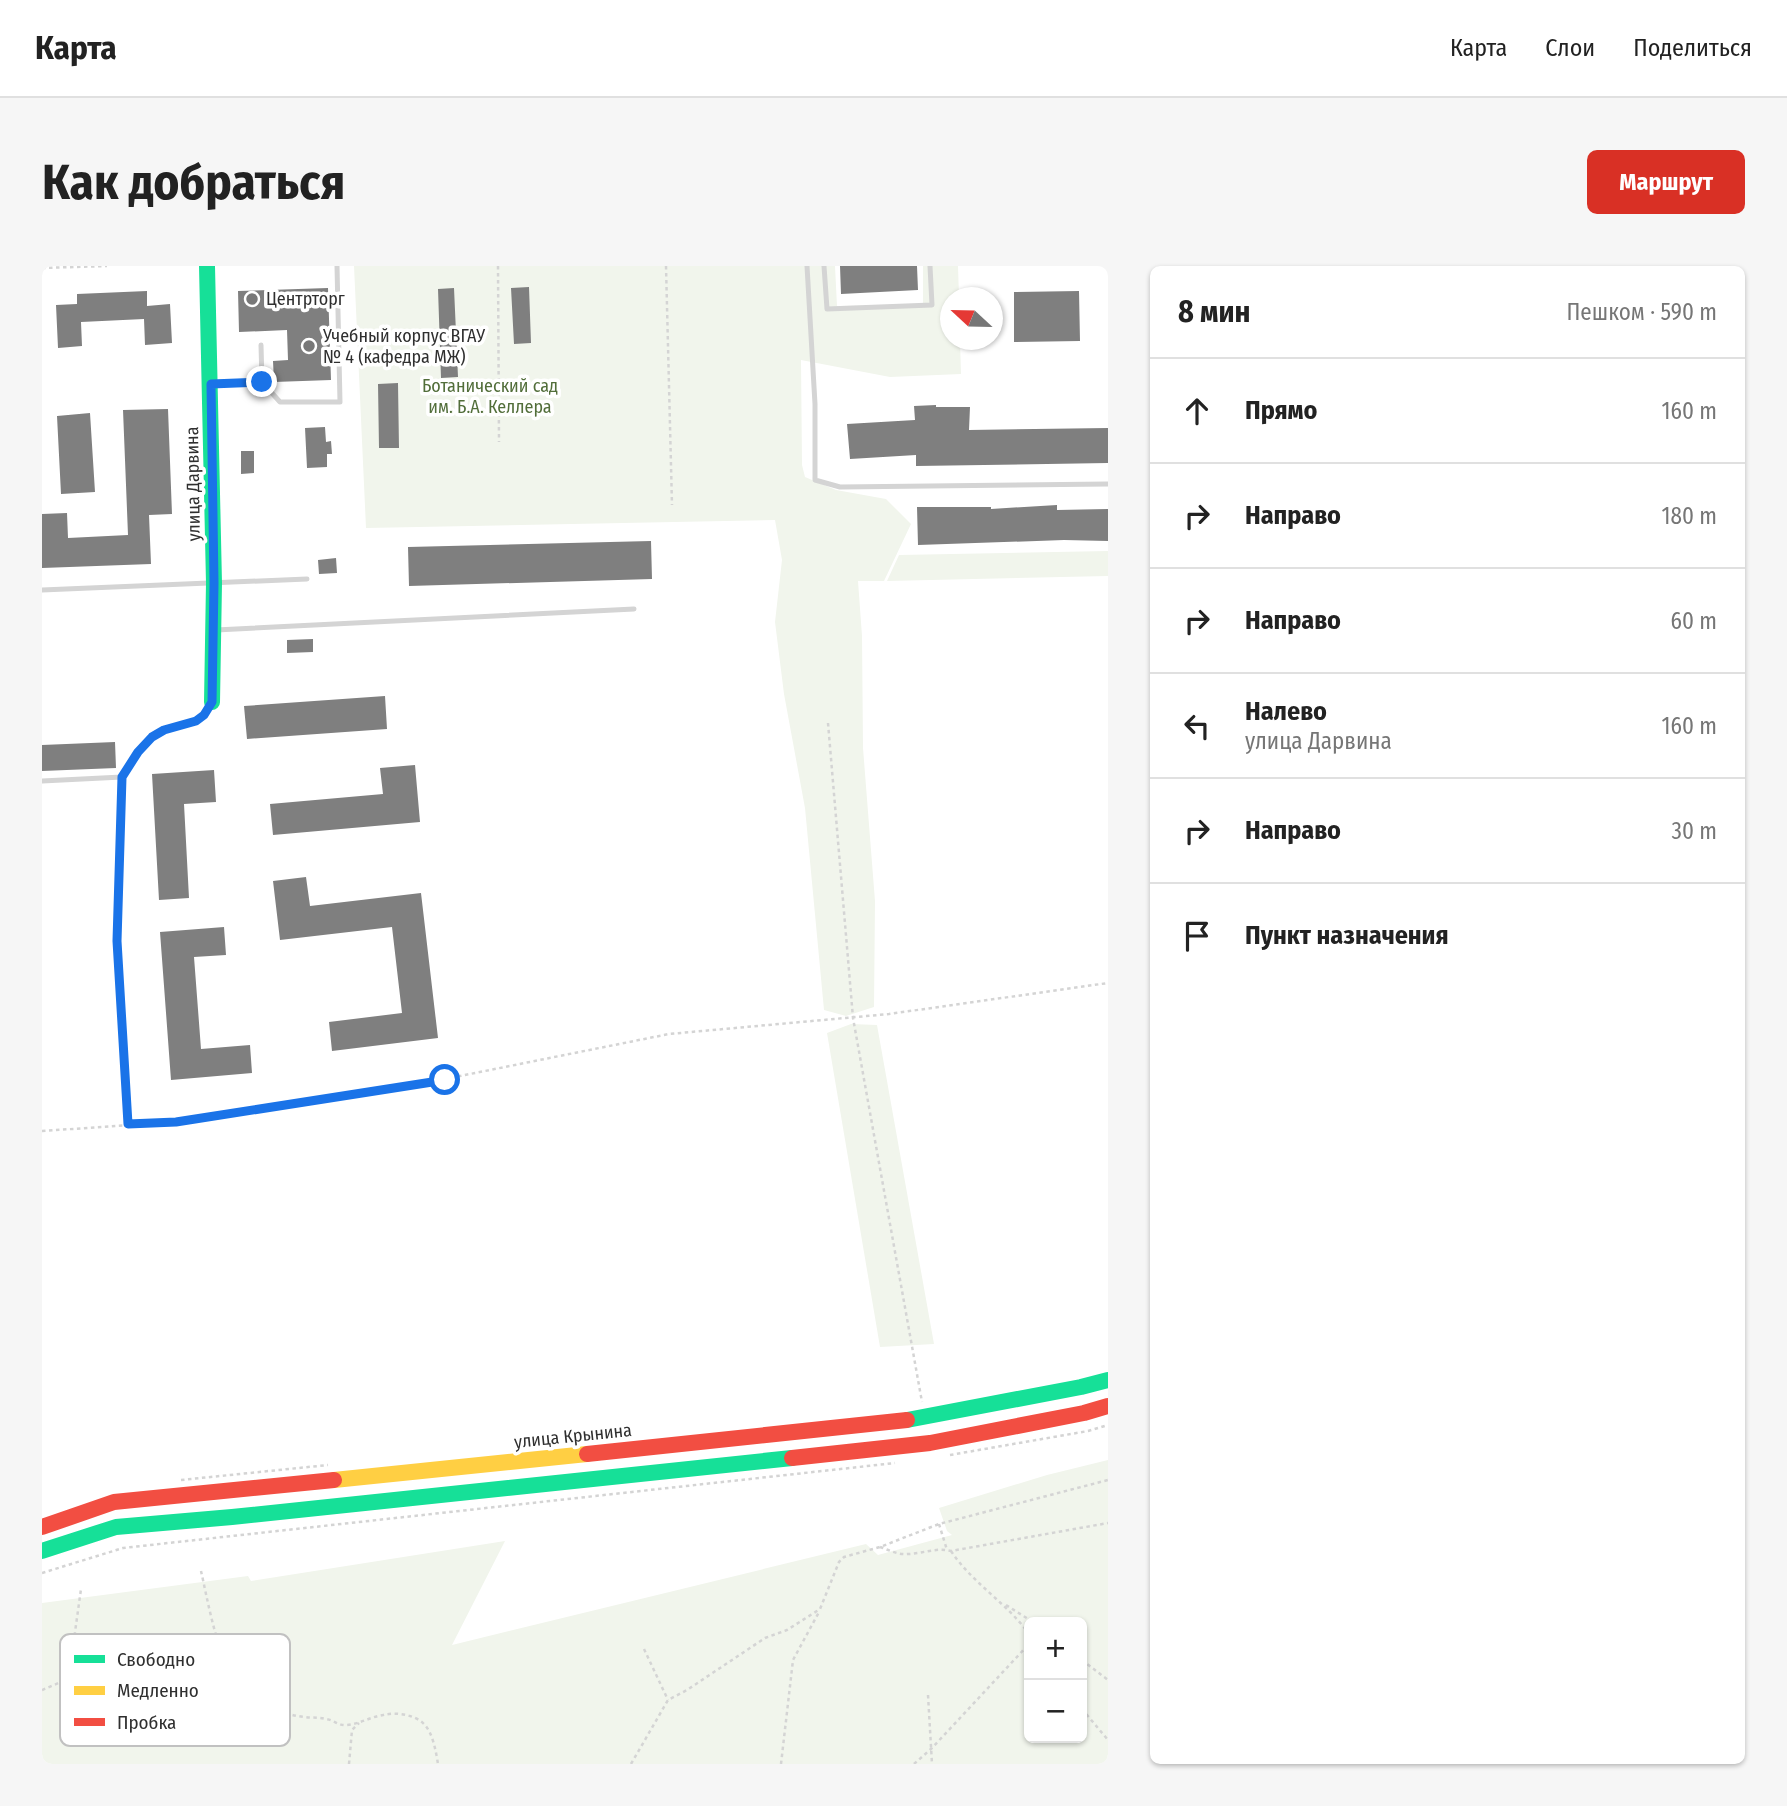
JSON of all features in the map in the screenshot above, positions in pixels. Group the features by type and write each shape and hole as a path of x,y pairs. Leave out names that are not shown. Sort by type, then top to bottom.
{"main road":[{"name":"улица Дарвина","path":"207,266 214,583 212,702"},
{"name":"улица Крынина","path":"42,1527 114,1502 922,1418 1108,1380"},
{"path":"42,1551 116,1527 930,1443 1108,1406"}],"lane":[{"path":"261,345 262,382 280,402 340,402 337,266"},
{"path":"807,266 815,404 815,480 840,487 1108,484"},
{"path":"824,266 827,309 932,304 930,266"},
{"path":"42,590 307,579"},
{"path":"213,630 634,609"},
{"path":"42,781 122,777 138,752 152,737 164,730 196,721 204,715 212,702"}],"path":[{"path":"42,268 107,266"},
{"path":"498,266 499,442"},
{"path":"666,266 672,505"},
{"path":"211,384 262,382"},
{"path":"828,723 853,1018 922,1405"},
{"path":"122,777 117,941 128,1124"},
{"path":"42,1130 176,1122 445,1080 669,1034 890,1014 1108,984"},
{"path":"942,1456 1088,1431 1108,1425"},
{"path":"42,1573 123,1548 901,1462"},
{"path":"781,1764 793,1660 820,1609 839,1562 844,1557 880,1547 939,1524 1108,1480"},
{"path":"880,1547 900,1554 949,1550 1108,1522"},
{"path":"939,1524 949,1550 965,1570 1018,1618 1024,1627"},
{"path":"201,1571 217,1634"},
{"path":"75,1634 81,1589"},
{"path":"999,1600 1024,1617"},
{"path":"631,1764 668,1700 765,1639 787,1630 820,1609"},
{"path":"644,1649 668,1700"},
{"path":"914,1764 1024,1649"},
{"path":"1087,1664 1108,1680"},
{"path":"42,1690 60,1682"},
{"path":"928,1695 932,1764"},
{"path":"290,1714 328,1719 342,1726 382,1715 400,1714 414,1718 424,1724 438,1764"},
{"path":"1087,1715 1108,1740"},
{"path":"349,1764 352,1730 359,1723"}],"green space":[{"name":"Ботанический сад им. Б.А. Келлера","path":"354,266 835,266 837,306 923,305 923,266 958,266 959,287 940,287 940,350 960,350 961,374 890,377 801,360 802,465 805,477 836,490 886,499 911,524 884,581 858,581 862,636 863,748 875,901 874,1007 846,1016 824,1010 805,808 784,694 775,622 782,560 775,520 366,528"},
{"path":"1108,551 1108,576 887,581 899,555"},
{"path":"851,1024 877,1025 934,1344 880,1347 827,1033"},
{"path":"1108,1460 1108,1764 42,1764 42,1603 248,1576 251,1581 505,1541 452,1645 866,1544 878,1555 952,1535 947,1531 939,1508 1047,1475"}],"building":[{"path":"840,266 917,266 918,290 841,294"},
{"path":"529,287 531,343 514,344 511,288"},
{"name":"Учебный корпус ВГАУ № 4 (кафедра МЖ)","path":"328,288 331,380 274,382 273,361 288,360 287,330 239,332 238,291"},
{"path":"454,288 458,377 441,378 438,289"},
{"path":"147,291 147,306 170,304 172,343 145,345 144,319 81,322 82,346 58,348 56,305 77,304 77,294"},
{"path":"1079,291 1080,341 1014,342 1014,292"},
{"path":"398,383 399,448 379,448 378,384"},
{"path":"914,406 970,407 969,430 1108,428 1108,463 916,466 916,455 850,459 847,424 915,420"},
{"path":"168,409 172,514 149,515 151,564 42,568 42,514 67,513 68,538 128,535 123,410"},
{"path":"90,413 95,492 61,494 57,416"},
{"path":"325,427 326,442 331,441 332,454 327,454 327,467 307,468 305,428"},
{"path":"241,451 254,451 254,473 241,474"},
{"path":"1057,505 1057,510 1108,509 1108,541 918,545 917,507 991,509"},
{"path":"651,541 652,579 409,586 408,547"},
{"path":"336,558 337,573 319,574 318,560"},
{"path":"313,639 313,652 287,653 287,640"},
{"path":"385,696 387,729 247,739 244,706"},
{"path":"115,742 116,768 42,771 42,745"},
{"path":"415,765 420,822 273,835 270,804 383,794 380,768"},
{"path":"214,770 216,802 184,804 189,898 159,900 152,774"},
{"path":"306,877 310,906 421,893 438,1038 332,1051 329,1022 402,1013 392,927 280,940 273,881"},
{"path":"224,927 226,955 194,957 201,1049 250,1045 252,1073 171,1080 160,932"}],"traffic: fast":[{"path":"207,266 214,583 212,702"},
{"path":"907,1420 1108,1380"},
{"path":"42,1551 116,1527 792,1458"}],"traffic: slow":[{"path":"334,1480 587,1454"}],"traffic: jam":[{"path":"792,1458 930,1443 1108,1406"},
{"path":"587,1454 907,1420"},
{"path":"42,1527 114,1502 334,1480"}],"place":[{"name":"Центрторг","path":"252,299"},
{"name":"Учебный корпус ВГАУ № 4 (кафедра МЖ)","path":"309,346"}],"route":[{"path":"262,382 211,384 214,583 212,702 204,715 196,721 164,730 152,737 138,752 122,777 117,941 128,1124 176,1122 445,1080"}]}
